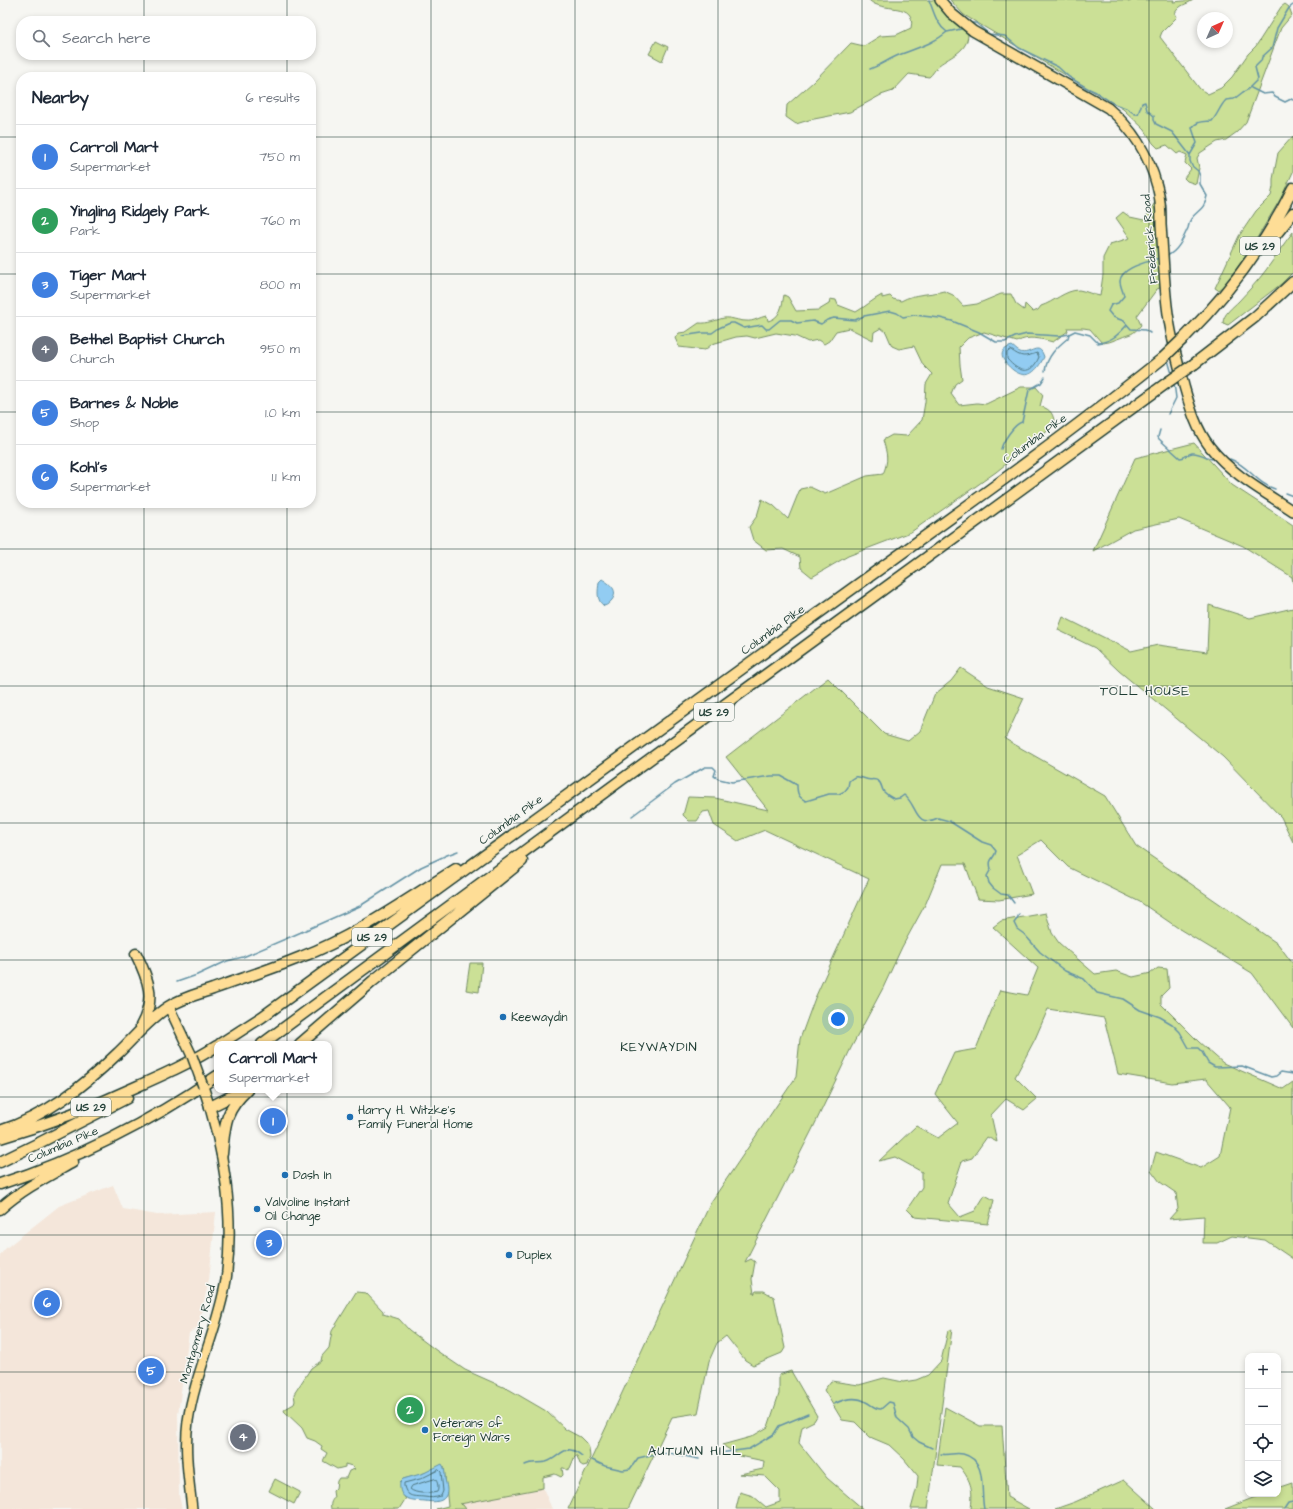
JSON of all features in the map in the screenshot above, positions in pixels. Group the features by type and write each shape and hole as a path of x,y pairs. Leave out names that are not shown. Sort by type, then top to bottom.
{"highway":[{"name":"Columbia Pike","path":"224,1041 268,1012 1126,388 1186,337 1221,299 1260,246 1285,205 1293,188"},
{"path":"1221,299 1293,213"},
{"name":"US 29","path":"266,1041 617,783 1194,364 1255,317 1293,282"},
{"path":"1255,317 1293,290"},
{"path":"303,1041 372,981 617,783"},
{"path":"0,1131 31,1118 67,1097 96,1074 156,1015 168,1007 187,998 302,957 341,939 522,828"},
{"path":"136,954 145,972 149,985 150,1002 146,1018 137,1035"},
{"name":"Columbia Pike","path":"0,1138 34,1128 100,1104 178,1068 214,1048"},
{"path":"0,1162 110,1108 178,1068"},
{"name":"Columbia Pike","path":"0,1184 48,1167 114,1138 155,1115 214,1078"},
{"path":"208,1103 236,1093"},
{"path":"222,1154 225,1121 228,1112 242,1093"},
{"path":"0,1209 30,1185 114,1138"}],"main road":[{"name":"Frederick Road","path":"940,0 950,13 974,31 1108,108 1123,122 1132,134 1148,160 1158,187 1170,327 1187,396 1197,425 1209,447 1219,457 1252,484 1293,511"},
{"name":"Montgomery Road","path":"168,1007 187,1045 208,1103 222,1154 228,1215 228,1260 221,1302 214,1332 195,1390 188,1422 186,1442 187,1467 192,1509"}],"shaded area":[{"path":"113,1185 123,1209 157,1215 216,1212 209,1280 198,1327 189,1333 178,1414 179,1495 182,1509 0,1509 0,1255 6,1248 59,1206"},
{"path":"543,1488 552,1509 436,1509"}],"green space":[{"path":"869,0 936,0 968,34 965,45 962,49 939,65 929,77 909,74 893,91 881,95 850,112 796,124 786,117 787,105 813,82 851,43 864,46 880,36 896,35 911,28 911,19 909,14 904,11 875,4"},
{"path":"950,0 1127,0 1130,2 1132,0 1174,0 1173,2 1193,0 1181,6 1177,10 1175,13 1177,17 1162,32 1160,37 1200,89 1208,94 1221,88 1232,77 1248,54 1256,46 1281,7 1285,4 1289,7 1292,15 1281,28 1246,122 1237,132 1226,140 1217,142 1200,153 1197,158 1199,168 1196,184 1187,181 1184,178 1191,169 1185,163 1187,155 1180,152 1177,154 1167,145 1158,148 1145,130 1123,109 964,15"},
{"path":"656,41 668,47 662,61 649,54"},
{"path":"1293,136 1293,172 1281,198 1251,248 1225,285 1218,290 1215,288 1239,236 1256,211 1271,196 1278,153"},
{"path":"1159,197 1165,286 1157,289 1137,316 1141,325 1133,333 1102,343 1090,329 1083,328 1067,328 1068,331 1053,342 1030,338 1017,342 984,332 968,338 959,347 962,379 955,384 951,394 959,405 977,403 986,404 1021,387 1036,387 1043,395 1040,406 1047,409 1051,413 1054,418 1055,425 996,472 911,532 848,556 812,577 801,568 800,557 783,549 766,550 753,540 749,527 757,516 762,499 773,505 788,519 800,489 810,487 825,494 867,476 883,474 887,457 883,440 892,435 907,436 922,420 926,384 932,374 923,365 914,346 899,349 892,346 886,332 881,328 874,332 873,340 849,328 836,331 829,341 824,344 818,340 808,342 795,336 776,333 755,338 747,336 736,337 712,344 705,350 679,347 675,338 679,333 686,332 699,323 724,318 749,321 767,316 768,321 776,317 780,311 784,295 788,297 796,311 819,310 829,304 830,299 836,300 838,305 856,312 882,295 882,298 890,296 893,299 901,301 917,295 944,291 953,295 963,306 977,304 1001,294 1011,294 1016,304 1024,310 1025,304 1033,312 1038,310 1041,306 1069,292 1079,290 1100,296 1103,275 1103,258 1110,244 1130,238 1116,218 1123,212 1130,217 1144,220"},
{"path":"1293,232 1293,272 1281,284 1228,325 1223,323 1226,314 1260,278"},
{"path":"1194,443 1232,485 1293,525 1293,583 1292,577 1243,546 1179,519 1133,529 1093,551 1135,458"},
{"path":"1209,605 1250,618 1293,608 1293,842 1281,817 1223,757 1119,671 1095,648 1058,630 1063,617 1131,651 1158,645 1207,652"},
{"path":"961,668 988,686 1024,698 1005,739 1105,796 1136,846 1278,944 1293,964 1293,1028 1252,973 1181,930 1140,902 1068,867 1041,840 1017,855 1032,894 999,900 978,899 965,864 942,864 926,903 851,1048 813,1128 745,1262 751,1259 755,1262 752,1279 754,1294 756,1291 764,1291 774,1297 785,1348 782,1353 753,1365 745,1360 726,1336 717,1343 709,1361 698,1413 672,1417 628,1509 568,1509 711,1202 796,1077 800,1039 815,998 869,879 765,830 738,841 714,825 709,811 703,812 697,821 689,821 683,815 688,797 715,798 768,810 726,757 828,678 884,734 908,741 920,731 935,694 951,681"},
{"path":"1046,913 1052,933 1059,943 1095,974 1116,971 1133,977 1151,973 1158,968 1167,969 1169,988 1161,996 1161,1004 1199,1042 1223,1063 1283,1089 1293,1082 1293,1259 1265,1240 1232,1236 1217,1243 1203,1243 1204,1216 1169,1219 1178,1209 1176,1193 1160,1182 1151,1170 1156,1152 1201,1168 1220,1156 1230,1107 1206,1079 1172,1083 1118,1074 1104,1018 1048,1009 1035,1039 1015,1077 1037,1099 1024,1110 1006,1099 991,1115 997,1142 987,1137 972,1158 962,1161 948,1203 960,1217 975,1211 985,1195 994,1200 988,1224 915,1217 907,1209 922,1187 922,1172 895,1157 879,1161 916,1126 938,1138 958,1123 935,1094 954,1053 976,1049 1000,990 1027,995 1038,968 993,927 1001,921"},
{"path":"470,963 482,963 479,992 466,990"},
{"path":"356,1292 366,1293 383,1311 383,1314 399,1319 409,1330 465,1370 510,1390 546,1411 565,1429 580,1437 587,1444 590,1457 587,1465 583,1466 580,1464 577,1456 575,1456 570,1468 567,1470 562,1468 563,1475 561,1477 555,1474 543,1477 543,1488 460,1504 466,1509 436,1509 448,1506 444,1467 403,1479 404,1497 406,1498 399,1509 331,1509 331,1503 334,1498 333,1491 336,1488 337,1481 339,1478 346,1478 349,1471 355,1469 352,1466 345,1464 345,1467 337,1469 323,1461 327,1453 321,1449 322,1446 307,1438 302,1428 284,1411 294,1404 294,1394 311,1368 321,1361 322,1356 329,1348 332,1331"},
{"path":"952,1329 928,1509 911,1509 917,1487 918,1476 904,1459 889,1445 870,1437 855,1422 842,1420 824,1390 831,1381 859,1385 884,1378 903,1382 916,1380 928,1375 941,1361 948,1331"},
{"path":"791,1371 817,1416 814,1421 802,1427 799,1443 827,1478 863,1509 736,1509 740,1492 753,1496 766,1507 780,1502 780,1491 765,1476 740,1474 763,1469 764,1461 740,1456 722,1445 751,1437 768,1427 779,1394 779,1375"},
{"path":"945,1407 980,1426 1002,1426 1007,1497 1029,1509 971,1509 971,1486 960,1467 937,1465"},
{"path":"275,1479 300,1492 294,1504 269,1491"},
{"path":"1124,1480 1156,1509 1055,1509 1075,1502"},
{"path":"1293,1483 1293,1509 1225,1509 1255,1497 1281,1497 1281,1487"}],"water":[{"path":"1012,346 1019,352 1024,353 1037,349 1040,350 1044,357 1032,373 1023,375 1009,367 1002,357 1004,351"},
{"path":"602,579 611,585 615,593 612,600 604,606 601,604 598,595 599,582"},
{"path":"442,1464 445,1471 447,1490 443,1499 436,1502 411,1500 401,1493 400,1482 403,1479 424,1473"}],"waterway":[{"path":"929,0 936,18 943,29 947,32 961,29"},
{"path":"1167,256 1171,254 1180,244 1188,228 1190,220 1204,205 1207,196 1200,184 1200,176 1198,171 1192,166 1190,161 1190,155 1197,143 1192,128 1196,124 1212,121 1226,100 1234,99 1247,90 1258,79 1255,67 1261,61 1262,57 1272,48 1277,28 1289,8 1293,5"},
{"path":"971,23 976,23 989,34 1005,36 1019,48 1058,67 1069,77 1087,88 1114,104 1126,108 1135,114 1138,114 1142,103 1145,102 1147,110 1154,116 1156,124 1172,132 1190,155"},
{"path":"870,69 930,43 947,32"},
{"path":"1251,88 1263,94 1272,93 1275,97 1285,102 1291,99 1293,100"},
{"path":"1150,333 1145,330 1131,329 1124,321 1113,317 1108,311 1111,305 1118,303 1124,296 1120,281 1125,272 1136,266 1159,258"},
{"path":"682,336 712,333 730,323 734,323 744,328 762,325 766,329 769,329 780,320 791,320 797,323 813,321 821,324 834,318 855,320 864,316 890,311 903,317 914,315 952,321 979,332 996,342 1005,342 1015,337 1027,334 1059,336 1075,331 1090,335 1098,343 1107,341 1114,337 1127,325"},
{"path":"1045,371 1050,356 1056,348 1068,338 1069,334"},
{"path":"1168,360 1172,374"},
{"path":"1001,449 1009,433 1022,422 1029,390 1041,383 1045,377"},
{"path":"1168,414 1176,398 1174,383"},
{"path":"1160,430 1158,437 1159,439 1180,458 1194,453 1212,459"},
{"path":"1230,459 1242,466 1263,483 1275,489"},
{"path":"1285,493 1293,496"},
{"path":"632,816 675,784 705,767 713,767 716,770 714,776 719,779 732,782 771,776 781,776 797,785 798,794 806,801 829,794 839,794 845,791 848,787 849,781 854,777 875,780 880,783 884,792 894,799 900,798 904,795 912,804 920,818 930,821 938,818 949,821 982,842 991,845 996,851 990,863 991,869 987,876 989,883 1001,894 1008,895 1014,903"},
{"path":"177,982 197,975 227,961 243,957 360,906 421,867 458,851"},
{"path":"1019,914 1014,923 1017,929 1024,934 1040,952 1065,971 1084,979 1097,993 1123,999 1140,1010 1160,1017 1172,1024 1180,1032 1189,1048 1198,1048 1208,1063 1215,1067 1242,1066 1271,1077 1276,1076 1281,1072 1293,1074"},
{"path":"834,1404 846,1400 858,1399 875,1408 881,1409 889,1402 893,1403 897,1418 909,1429 913,1437 919,1442 932,1448"},
{"path":"719,1453 749,1449 774,1434 779,1426 808,1414"},
{"path":"525,1465 546,1462 567,1450 571,1450 582,1456"},
{"path":"592,1460 605,1466 623,1470 630,1469 638,1458 655,1454 670,1453 699,1459"},
{"path":"941,1454 963,1454 971,1457 976,1463 980,1469 984,1509"},
{"path":"1284,1509 1288,1503 1293,1502"}],"place":[{"name":"Keewaydin","path":"503,1017"},
{"name":"Harry H. Witzke's Family Funeral Home","path":"350,1117"},
{"name":"Carroll Mart","path":"273,1121"},
{"name":"Dash In","path":"285,1175"},
{"name":"Valvoline Instant Oil Change","path":"257,1209"},
{"name":"Tiger Mart","path":"269,1243"},
{"name":"Duplex","path":"509,1255"},
{"name":"Kohl's","path":"47,1303"},
{"name":"Barnes & Noble","path":"151,1371"},
{"name":"Yingling Ridgely Park","path":"410,1410"},
{"name":"Veterans of Foreign Wars","path":"425,1430"},
{"name":"Bethel Baptist Church","path":"243,1437"}],"district":[{"name":"TOLL HOUSE","path":"1145,691"},
{"name":"KEYWAYDIN","path":"659,1047"},
{"name":"AUTUMN HILL","path":"695,1451"}]}
